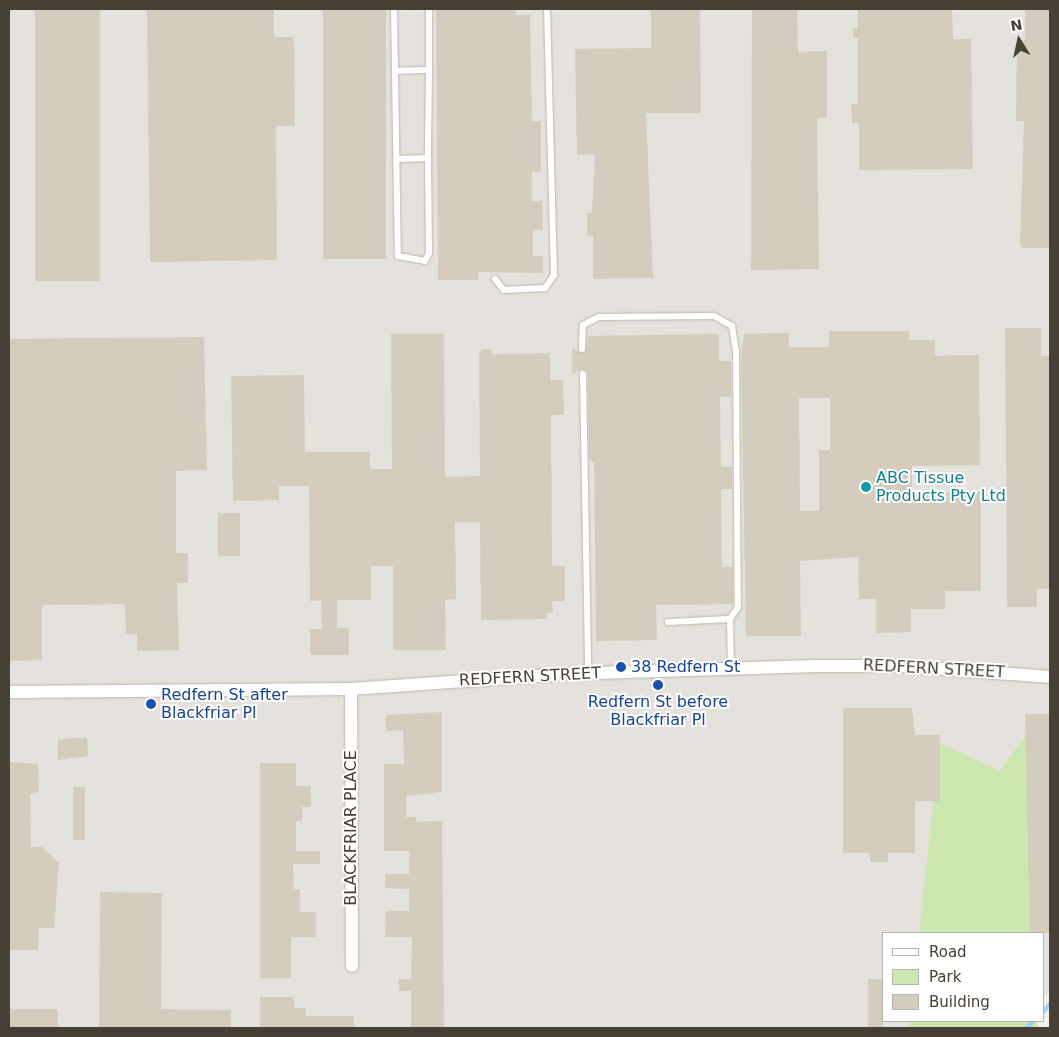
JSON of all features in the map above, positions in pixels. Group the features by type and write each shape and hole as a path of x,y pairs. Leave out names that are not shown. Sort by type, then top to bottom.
{"street":[{"name":"REDFERN STREET","path":"9,692 351,689 588,673 905,666 1050,677"},
{"name":"BLACKFRIAR PLACE","path":"351,689 352,966"}],"lane":[{"path":"394,9 398,256 420,262 425,261 429,253 429,9"},
{"path":"495,279 504,290 545,288 554,275 547,9"},
{"path":"395,71 430,70"},
{"path":"397,158 428,158"},
{"path":"582,349 583,325 599,317 714,316 732,326 736,351 738,607 730,619 731,669"},
{"path":"583,374 588,673"},
{"path":"668,622 730,619"}],"shaded area":[{"path":"9,9 1050,9 1050,991 1044,997 1044,932 882,932 882,1022 1019,1022 1013,1028 9,1028"}],"green space":[{"path":"1026,735 1034,932 919,932 940,743 1000,771"},
{"path":"909,1022 1038,1022 1038,1028 909,1028"}],"building":[{"path":"35,9 100,9 100,281 35,281"},
{"path":"147,9 274,9 274,37 294,37 295,126 276,126 277,260 150,262"},
{"path":"323,9 386,9 386,259 323,259"},
{"path":"436,9 516,9 516,15 530,15 532,121 541,121 541,172 532,172 532,201 542,201 543,230 533,230 533,256 543,256 543,273 478,272 478,280 438,280"},
{"path":"651,9 700,9 701,113 646,113 653,278 593,279 593,235 587,236 587,213 592,213 595,154 577,155 575,49 651,48"},
{"path":"752,9 797,9 798,52 827,51 827,118 817,118 819,269 751,270"},
{"path":"858,9 952,9 953,39 971,39 973,169 859,170 859,123 852,123 851,104 858,104 858,38 853,38 853,28 858,28"},
{"path":"1025,9 1050,9 1050,248 1022,248 1020,243 1024,121 1016,121 1017,40 1025,40"},
{"path":"1005,328 1041,328 1041,356 1050,356 1050,589 1037,589 1037,607 1007,607"},
{"name":"ABC Tissue Products Pty Ltd","path":"829,331 909,331 909,340 935,340 935,356 979,355 980,465 912,466 912,493 981,492 981,591 945,591 945,609 911,609 911,632 876,633 876,599 859,599 858,557 800,561 801,636 746,636 741,361 744,334 789,333 789,347 829,347","holes":["799,398 830,398 830,450 819,450 819,511 800,511"]},
{"path":"391,334 444,334 445,477 480,476 479,354 482,349 491,349 492,354 550,353 550,380 563,380 564,415 551,415 552,566 565,566 565,601 552,601 553,613 546,613 546,619 481,620 480,522 455,522 456,599 445,600 446,650 393,650 393,566 371,566 371,600 337,600 337,628 349,628 349,655 310,655 310,629 322,629 321,600 310,601 309,486 279,486 279,500 233,501 231,376 304,375 305,452 370,452 370,469 392,469"},
{"path":"719,334 719,361 731,361 731,397 720,397 721,467 732,467 732,489 721,489 722,567 733,567 733,604 656,605 657,640 596,641 594,463 589,458 588,373 582,369 572,374 572,349 585,353 588,336"},
{"path":"204,337 207,470 176,471 176,553 188,553 188,583 177,583 179,650 137,651 137,634 126,634 125,604 42,605 42,660 9,661 9,339"},
{"path":"218,513 240,513 240,556 218,556"},
{"path":"843,708 912,708 915,735 940,735 940,801 915,801 915,853 888,853 888,862 870,862 870,853 843,853"},
{"path":"442,712 442,792 406,796 406,817 416,817 416,822 442,821 444,1028 411,1028 411,991 399,991 399,979 411,979 412,937 385,937 386,911 409,911 409,889 385,888 385,874 409,874 409,851 384,851 384,764 404,764 403,730 386,731 386,715"},
{"path":"1025,714 1050,714 1050,933 1030,932"},
{"path":"87,738 88,756 58,760 58,740"},
{"path":"9,762 38,764 39,791 30,795 31,847 42,847 59,863 54,928 39,928 38,950 9,950"},
{"path":"260,763 296,763 296,786 311,786 311,807 302,807 302,821 296,821 296,851 320,851 320,864 293,864 294,889 300,889 300,912 316,912 316,937 291,937 291,978 260,978"},
{"path":"73,787 85,787 85,840 73,840"},
{"path":"100,892 162,893 161,1009 231,1010 231,1028 99,1028"},
{"path":"868,979 882,979 883,1028 868,1028"},
{"path":"260,997 294,997 294,1008 306,1008 306,1016 354,1016 354,1028 260,1028"},
{"path":"9,1009 58,1009 58,1028 9,1028"}],"waterway":[{"path":"1044,1011 1050,1004"},
{"path":"1026,1028 1033,1022"}],"place":[{"name":"ABC Tissue Products Pty Ltd","path":"866,487"},
{"name":"38 Redfern St","path":"621,667"},
{"name":"Redfern St before Blackfriar Pl","path":"658,685"},
{"name":"Redfern St after Blackfriar Pl","path":"151,704"}]}
